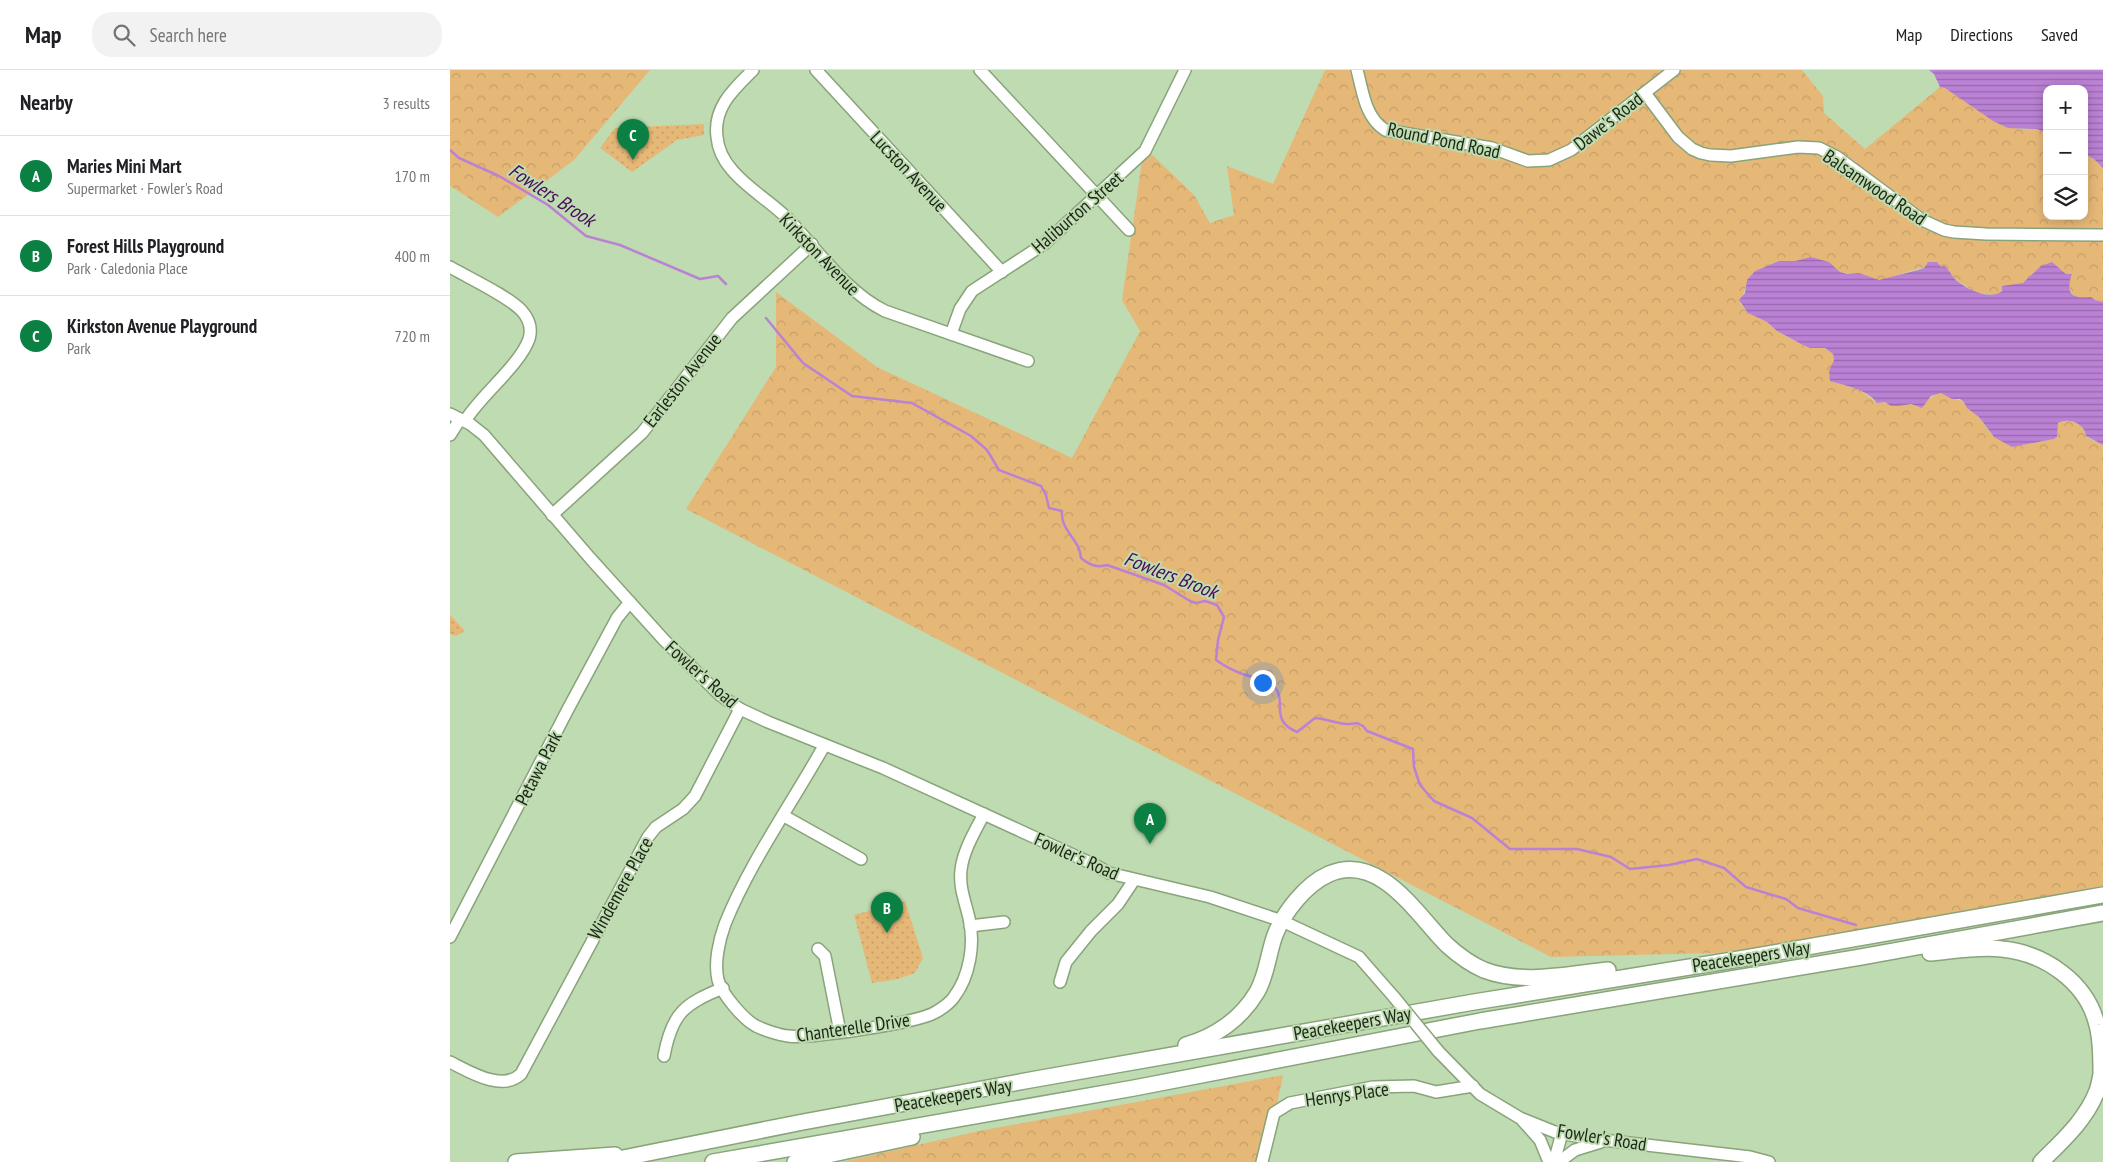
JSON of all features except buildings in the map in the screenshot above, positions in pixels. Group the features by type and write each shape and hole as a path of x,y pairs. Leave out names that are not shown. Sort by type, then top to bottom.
{"highway":[{"path":"1036,1079 1193,1043 1225,1028 1238,1017 1257,992 1263,979 1275,935 1282,921 1303,893 1329,874 1342,870 1356,870 1372,874 1387,882 1413,906 1457,954 1485,970 1502,975 1543,977 1636,967 1686,966"},
{"name":"Peacekeepers Way","path":"603,1162 1036,1079 1464,1003 1754,956 2103,895"},
{"name":"Peacekeepers Way","path":"713,1162 1042,1105 1480,1021 1862,957 2103,913"},
{"path":"1862,957 2000,948 2019,951 2053,966 2080,991 2090,1006 2097,1024 2101,1044 2102,1067 2097,1090 2087,1111 2073,1130 2041,1162"},
{"path":"795,1162 963,1126 1042,1105"},
{"path":"516,1162 666,1150"}],"street":[{"name":"Kirkston Avenue","path":"753,70 731,91 721,108 716,125 720,149 733,171 786,217 858,294 871,304 885,311 1028,362"},
{"name":"Lucston Avenue","path":"816,70 1002,272"},
{"path":"980,70 1129,230"},
{"name":"Haliburton Street","path":"950,334 967,296 1044,244 1145,151 1184,70"},
{"name":"Round Pond Road","path":"1357,70 1370,115 1376,124 1385,130 1492,148 1518,158 1538,161"},
{"name":"Dawe's Road","path":"1538,161 1560,156 1571,150 1674,70"},
{"name":"Balsamwood Road","path":"1644,93 1678,137 1692,149 1701,153 1731,156 1798,147 1819,148 1837,157 1922,220 1944,230 1976,234 2103,235"},
{"name":"Earleston Avenue","path":"552,515 642,433 726,324 812,244"},
{"path":"450,267 517,306 527,318 530,328 529,339 524,349 458,418 450,435"},
{"name":"Fowler's Road","path":"458,418 488,439 552,515 691,668 720,695 740,709 824,746 883,768 1095,865 1108,873 1210,897 1282,921 1359,957 1438,1051 1480,1094 1520,1118 1562,1133 1769,1162"},
{"name":"Petawa Park","path":"450,937 567,711 617,618 630,602"},
{"name":"Windemere Place","path":"450,1062 478,1075 500,1082 514,1080 521,1074 648,837 656,827 683,809 695,796 740,709"},
{"name":"Chanterelle Drive","path":"824,746 745,882 724,925 718,954 718,980 733,1006 756,1026 788,1036 821,1035 900,1022 933,1014 953,998 968,973 971,945 969,919 961,893 961,869 969,843 984,814"},
{"path":"784,816 861,858"},
{"path":"1060,982 1066,962 1091,931 1118,904 1134,880"},
{"path":"970,926 1004,922"},
{"path":"818,949 825,956 840,1032"},
{"path":"664,1056 667,1038 674,1022 684,1007 703,996 723,988"},
{"name":"Henrys Place","path":"1262,1162 1274,1113 1290,1103 1372,1087 1414,1086 1436,1092 1473,1086"},
{"path":"1520,1118 1540,1140 1549,1162"},
{"path":"1554,1162 1562,1133"},
{"path":"1559,1162 1576,1150 1606,1140"}],"green space":[{"path":"450,70 650,70 574,160 498,217 450,186"},
{"path":"1325,70 1802,70 1823,96 1824,113 1865,149 1940,87 1945,88 1972,105 2020,129 2037,129 2043,131 2043,220 2088,220 2088,156 2094,159 2103,168 2103,302 2074,296 2069,286 2072,274 2066,274 2055,265 2049,264 2023,283 2005,287 1998,295 1977,293 1941,267 1920,268 1879,281 1859,273 1847,274 1840,272 1827,262 1811,258 1779,261 1755,271 1749,278 1740,303 1748,313 1767,322 1777,331 1791,339 1810,348 1825,348 1833,354 1834,360 1831,368 1841,384 1860,390 1877,403 1911,404 1918,407 1934,395 1941,393 1964,402 1979,417 1991,434 2023,445 2054,439 2057,437 2058,423 2071,421 2083,428 2086,437 2103,445 2103,886 1873,931 1718,953 1551,957 686,509 776,367 776,292 877,367 1072,458 1140,331 1122,300 1144,147 1194,195 1210,223 1234,215 1227,166 1273,184"},
{"path":"704,124 704,135 677,140 632,172 600,148 615,128"},
{"path":"450,615 465,631 456,636 450,634"},
{"path":"905,901 923,958 915,973 898,979 872,983 854,915"},
{"path":"1283,1075 1265,1162 842,1162 979,1131"}],"shaded area":[{"path":"1929,70 2103,70 2103,168 2088,156 2088,85 2043,85 2043,131 2037,129 2008,128 1993,121 1945,88 1940,87 1934,74"},
{"path":"1811,257 1829,262 1840,272 1847,274 1859,273 1879,280 1924,268 1928,262 1937,262 1941,267 1944,266 1961,284 1979,293 1991,295 2002,291 2002,286 2023,283 2041,266 2052,262 2066,274 2072,274 2069,286 2072,294 2079,297 2091,297 2103,302 2103,445 2086,436 2080,425 2071,421 2062,421 2058,423 2057,437 2054,439 2012,447 1994,437 1979,417 1967,408 1960,399 1952,399 1941,393 1931,396 1922,408 1911,404 1891,406 1885,402 1877,403 1868,394 1830,381 1829,371 1834,360 1833,354 1825,348 1810,348 1777,331 1767,322 1748,313 1739,300 1745,293 1747,280 1755,271 1779,261 1795,261"}],"waterway":[{"name":"Fowlers Brook","path":"450,150 459,158 499,176 548,205 586,236 620,245 700,279 718,276 726,284"},
{"name":"Fowlers Brook","path":"766,318 803,363 852,396 912,403 971,436 987,450 999,470 1041,486 1046,495 1049,508 1062,511 1064,524 1077,545 1081,558 1087,562 1096,566 1107,565 1164,585 1196,603 1205,601 1217,605 1224,617 1218,640 1216,660 1237,672 1263,679 1272,684 1280,699 1280,711 1283,722 1297,732 1315,718 1342,723 1357,723 1367,731 1413,749 1414,767 1420,785 1434,801 1472,818 1510,849 1577,849 1611,857 1630,869 1669,865 1697,859 1724,868 1746,887 1786,899 1798,908 1856,925"}],"place":[{"name":"Kirkston Avenue Playground","path":"633,160"},
{"name":"Maries Mini Mart","path":"1150,844"},
{"name":"Forest Hills Playground","path":"887,933"}]}
